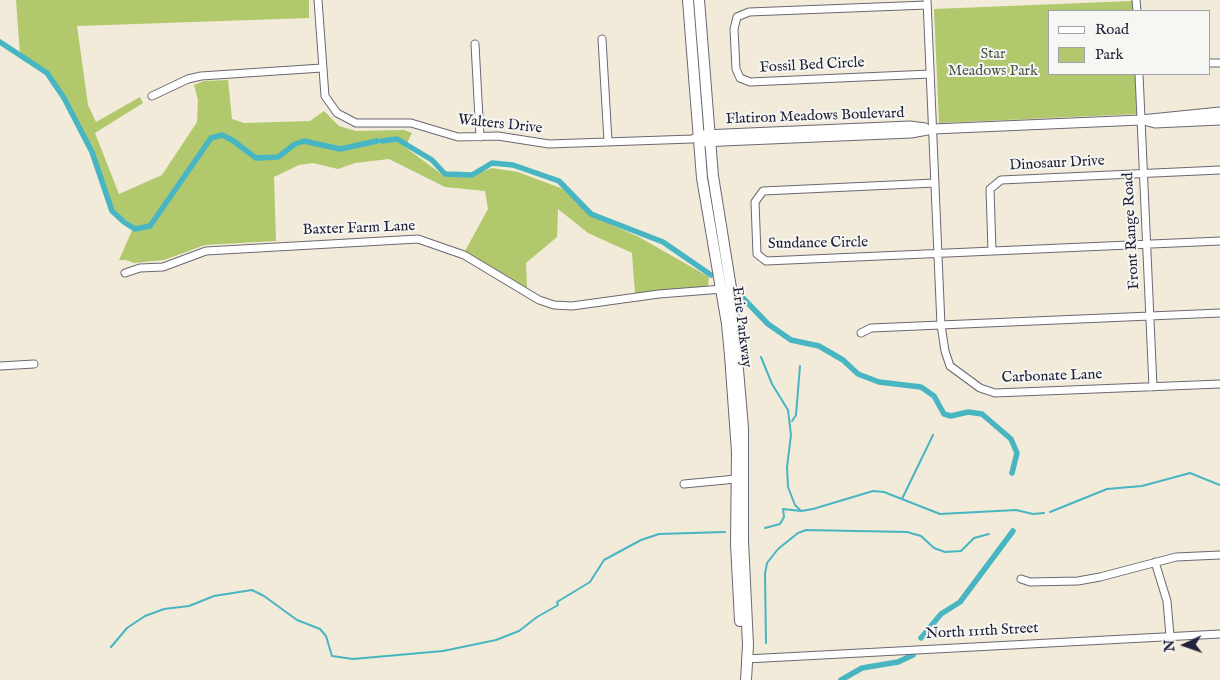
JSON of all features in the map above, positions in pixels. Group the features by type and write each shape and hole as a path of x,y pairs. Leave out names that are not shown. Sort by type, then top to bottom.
{"main road":[{"name":"Erie Parkway","path":"688,0 702,139"},
{"name":"Erie Parkway","path":"699,0 702,178 726,288 743,428 743,541 748,645 746,680"},
{"name":"Erie Parkway","path":"726,288 736,479 739,598 742,647 746,658"}],"street":[{"name":"Walters Drive","path":"318,0 325,96 337,112 346,119 367,125 411,123 458,137 498,136 550,144 702,139"},
{"name":"Fossil Bed Circle","path":"927,2 743,13 737,17 735,22 735,45 736,69 740,78 750,82 930,74"},
{"name":"Carbonate Lane","path":"927,2 942,325 945,351 950,366 980,388 995,393 1220,384"},
{"path":"602,39 608,141"},
{"path":"475,44 480,137"},
{"path":"152,96 188,79 201,76 322,68"},
{"name":"Front Range Road","path":"1139,75 1153,387"},
{"name":"Flatiron Meadows Boulevard","path":"702,139 910,126 933,129 1142,120 1155,116 1220,112"},
{"name":"Flatiron Meadows Boulevard","path":"1142,120 1155,123 1220,120"},
{"name":"Dinosaur Drive","path":"992,251 990,189 1001,180 1220,170"},
{"name":"Sundance Circle","path":"935,183 763,191 755,202 757,254 766,261 939,254"},
{"name":"Baxter Farm Lane","path":"125,273 140,268 163,266 206,251 418,240 464,255 539,300 554,305 572,306 659,294 726,288"},
{"path":"939,254 1220,242"},
{"path":"861,333 871,328 1220,313"},
{"path":"0,366 34,364"},
{"path":"684,484 736,479"},
{"path":"1021,579 1030,582 1078,581 1100,578 1156,562 1197,554 1220,554"},
{"path":"1156,562 1167,601 1170,636"},
{"name":"North 111th Street","path":"746,658 1220,634"}],"green space":[{"path":"16,0 309,0 309,18 77,26 88,105 96,122 140,97 143,103 95,133 119,194 162,175 197,122 198,100 194,85 204,81 228,80 232,119 244,123 310,121 324,111 339,126 356,131 404,130 412,133 405,147 444,176 470,176 492,168 518,172 563,189 590,215 639,237 709,277 708,286 635,294 632,253 588,233 558,209 557,237 526,263 527,288 465,251 488,209 485,191 445,187 389,159 355,163 338,169 313,163 299,165 274,177 276,241 205,245 164,260 134,263 119,260 134,226 114,211 84,134 51,76 20,54"},
{"name":"Star Meadows Park","path":"1132,1 1133,10 1048,10 1048,75 1136,75 1137,114 939,123 934,9"}],"waterway":[{"path":"0,42 47,73 64,98 92,152 112,211 135,229 150,226 211,138 222,135 256,158 278,157 295,144 304,141 340,149 377,141"},
{"path":"382,141 397,139 432,160 445,174 472,175 492,163 513,165 559,181 591,214 663,242 711,275"},
{"path":"740,295 768,324 791,340 819,346 843,360 858,374 879,382 921,387 934,396 944,414 951,416 968,412 982,414 1011,439 1017,453 1012,473"},
{"path":"761,357 772,384 788,410 791,435 787,467 788,487 795,505 800,510"},
{"path":"792,421 796,415 800,366"},
{"path":"902,499 933,435"},
{"path":"1050,512 1107,489 1142,486 1190,473 1220,485"},
{"path":"765,528 780,524 784,517 783,509 801,511 813,509 873,491 884,492 940,514 1016,510 1033,514 1044,513"},
{"path":"766,643 765,574 767,563 778,549 798,533 806,530 907,532 921,536 934,548 945,552 961,551 974,538 989,534"},
{"path":"921,638 941,614 960,602 1013,531"},
{"path":"111,647 127,628 145,616 164,609 189,606 214,596 252,590 264,596 297,620 320,629 326,636 332,656 353,659 443,651 496,640 519,631 537,617 558,605 557,602 590,582 604,560 641,540 659,534 725,532"},
{"path":"841,680 862,668 898,662 913,655"}]}
